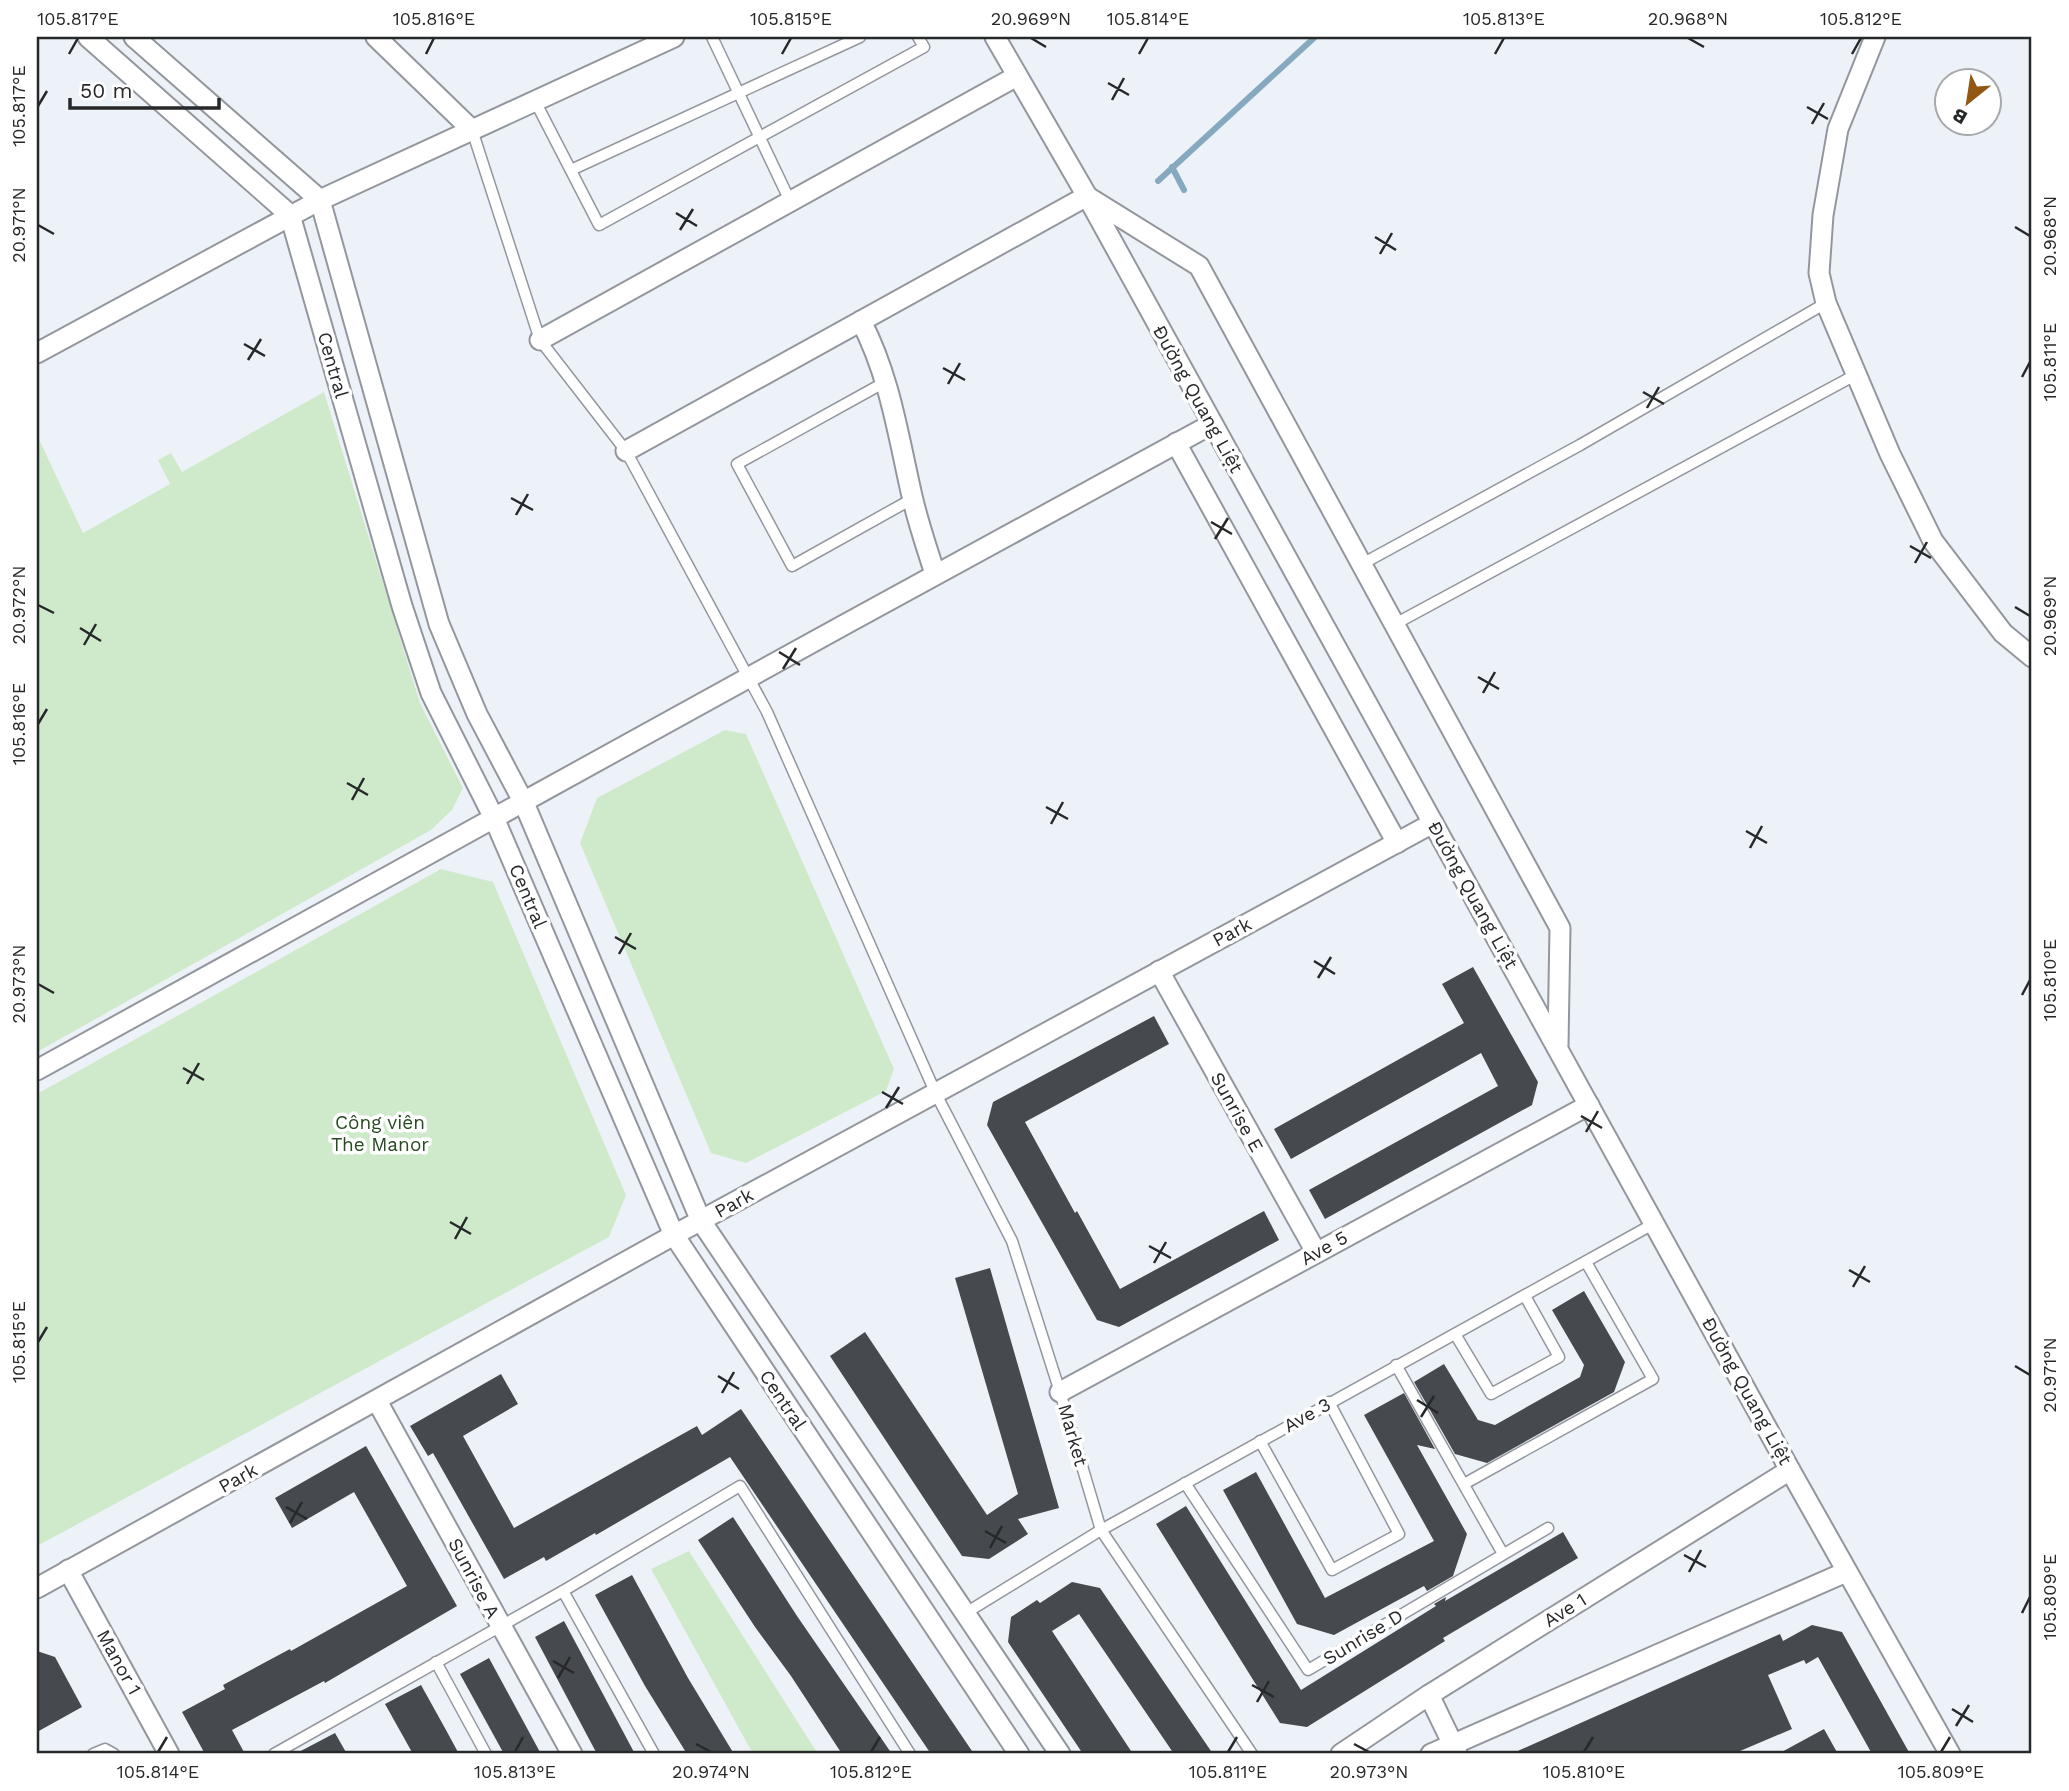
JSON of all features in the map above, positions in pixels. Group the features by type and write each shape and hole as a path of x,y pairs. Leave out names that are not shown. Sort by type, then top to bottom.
{"street":[{"path":"88,37 290,215"},
{"path":"134,37 320,200"},
{"path":"376,37 472,130"},
{"path":"39,349 320,200 674,37"},
{"name":"Đường Quang Liệt","path":"995,37 1087,196 1846,1572 1950,1754"},
{"path":"1875,37 1838,129 1822,215 1819,274 1826,303 1890,454 1933,541 2003,632 2032,657"},
{"path":"540,340 1017,76"},
{"path":"626,450 1087,196 1199,266 1560,928 1558,1048"},
{"name":"Central","path":"320,200 439,624 477,714 524,803 701,1221 1060,1754"},
{"name":"Central","path":"290,215 402,606 431,693 494,818 674,1235 1019,1754"},
{"path":"860,321 875,348 887,381 912,499 935,574"},
{"path":"37,1070 524,803 748,676 1212,424"},
{"path":"1176,443 1397,843"},
{"name":"Park","path":"37,1588 674,1235 1433,823"},
{"name":"Sunrise E","path":"1159,971 1316,1252"},
{"name":"Ave 5","path":"1060,1392 1589,1105"},
{"name":"Sunrise A","path":"377,1401 572,1754"},
{"name":"Ave 1","path":"1341,1754 1429,1695 1790,1470"},
{"name":"Manor 1","path":"68,1570 170,1754"},
{"path":"1431,1754 1455,1749 1846,1572"},
{"path":"1429,1695 1455,1749"}],"lane":[{"path":"712,37 790,201"},
{"path":"571,170 860,37"},
{"path":"535,101 599,225 924,47 918,37"},
{"path":"472,130 540,340"},
{"path":"1362,564 1580,445 1826,303"},
{"name":"Market","path":"540,340 626,450 774,726 936,1094 1012,1241 1101,1530 1252,1754"},
{"path":"1395,624 1857,374"},
{"path":"887,381 737,464 792,566 912,499"},
{"name":"Ave 3","path":"964,1614 1101,1530 1655,1223"},
{"path":"1464,1485 1653,1379 1586,1262"},
{"path":"1455,1334 1491,1394 1559,1357 1525,1296"},
{"path":"1396,1365 1503,1554"},
{"path":"1260,1441 1332,1570 1399,1534 1329,1402"},
{"name":"Sunrise D","path":"1185,1483 1308,1670 1548,1528"},
{"path":"274,1754 563,1591 740,1486 910,1754"},
{"path":"563,1591 654,1754"},
{"path":"436,1662 486,1754"},
{"path":"93,1754 105,1749 114,1754"}],"green space":[{"path":"324,392 420,703 463,788 452,810 431,830 37,1052 37,435 83,533 170,484 158,460 171,453 182,472"},
{"path":"725,730 746,734 894,1069 886,1091 746,1163 711,1153 580,843 597,798"},
{"name":"Công viên The Manor","path":"441,869 493,882 626,1195 609,1237 37,1546 37,1094"},
{"path":"689,1551 818,1754 753,1754 651,1569"}],"building":[{"path":"1473,967 1538,1082 1532,1105 1325,1219 1309,1190 1498,1086 1481,1053 1291,1159 1274,1129 1464,1023 1442,984"},
{"path":"1154,1016 1169,1044 1025,1122 1075,1213 1077,1211 1120,1289 1264,1211 1279,1240 1119,1327 1097,1320 987,1125 993,1102"},
{"path":"990,1268 1059,1508 1018,1519 1028,1534 989,1559 962,1556 830,1356 865,1332 987,1515 1018,1494 955,1278"},
{"path":"1584,1291 1625,1362 1614,1392 1487,1463 1455,1454 1414,1382 1444,1364 1478,1420 1495,1425 1580,1377 1584,1365 1552,1310"},
{"path":"501,1374 518,1404 463,1436 514,1528 697,1426 702,1435 741,1409 974,1754 931,1754 730,1457 596,1535 595,1533 546,1561 544,1557 504,1579 433,1453 428,1456 410,1426"},
{"path":"1404,1393 1435,1449 1417,1445 1467,1534 1453,1576 1427,1591 1424,1586 1334,1635 1297,1624 1223,1490 1256,1472 1325,1598 1434,1541 1364,1415"},
{"path":"366,1446 457,1606 325,1683 324,1681 232,1730 245,1754 205,1754 182,1712 225,1689 223,1685 290,1649 291,1651 407,1586 354,1492 292,1528 275,1498"},
{"path":"1186,1506 1301,1690 1436,1606 1434,1604 1446,1597 1445,1601 1563,1532 1578,1558 1443,1638 1445,1641 1307,1727 1280,1723 1156,1524"},
{"path":"733,1517 892,1754 842,1754 755,1627 698,1540"},
{"path":"632,1575 688,1678 734,1754 687,1754 645,1686 595,1595"},
{"path":"1072,1582 1100,1588 1213,1754 1174,1754 1079,1614 1052,1631 1133,1754 1083,1754 1008,1642 1011,1617 1037,1600 1040,1603"},
{"path":"564,1621 635,1754 597,1754 535,1637"},
{"path":"1812,1625 1842,1632 1910,1754 1872,1754 1818,1657 1806,1664 1804,1660 1768,1675 1792,1729 1733,1754 1511,1754 1780,1634 1783,1641"},
{"path":"37,1651 55,1657 82,1707 37,1732"},
{"path":"489,1658 541,1754 504,1754 460,1674"},
{"path":"421,1685 459,1754 413,1754 385,1704"},
{"path":"1824,1729 1838,1754 1778,1754"},
{"path":"335,1733 347,1754 295,1754"}],"waterway":[{"path":"1158,181 1315,37"},
{"path":"1172,167 1184,190"}]}
